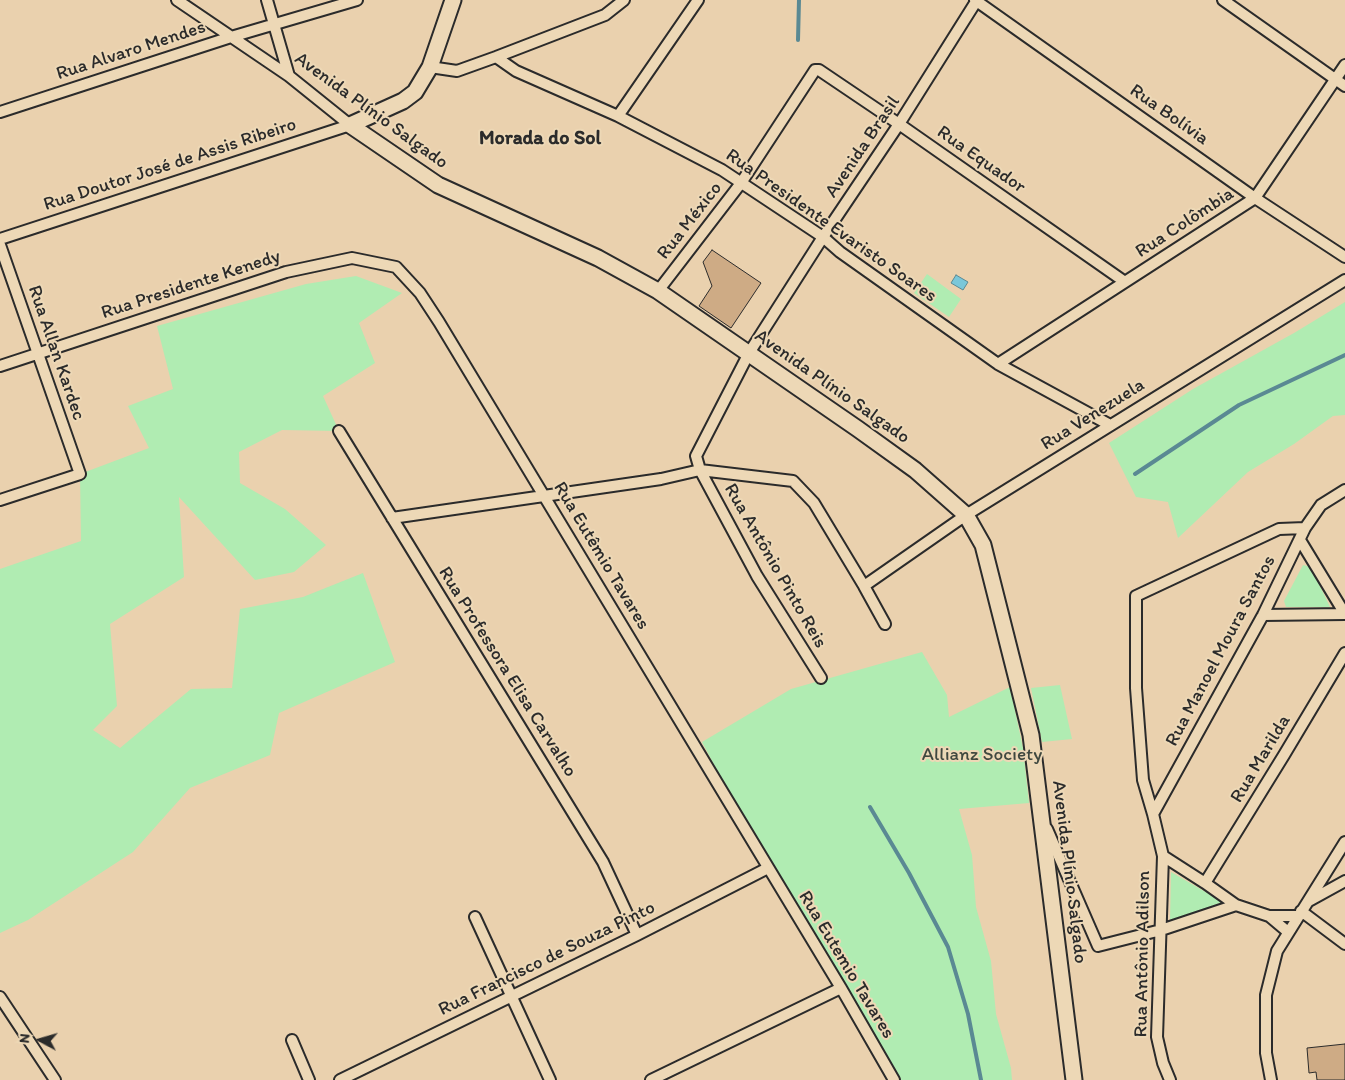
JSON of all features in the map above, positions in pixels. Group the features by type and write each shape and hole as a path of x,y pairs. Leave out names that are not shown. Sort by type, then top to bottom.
{"street":[{"name":"Avenida Plínio Salgado","path":"177,0 289,76 350,125 438,185 598,258 658,291 915,470 966,515 983,545 1031,735 1074,1080"},
{"path":"267,0 289,76"},
{"name":"Rua Alvaro Mendes","path":"0,112 231,37 357,0"},
{"path":"350,125 403,101 415,92 430,68 454,0"},
{"path":"430,68 457,71 605,15 624,0"},
{"path":"618,116 698,0"},
{"name":"Avenida Brasil","path":"700,470 696,456 749,353 823,237 900,124 976,0"},
{"name":"Rua Bolívia","path":"976,0 1256,198 1345,257"},
{"path":"1223,0 1345,86"},
{"name":"Rua Presidente Evaristo Soares","path":"496,57 516,71 618,116 722,170 823,237 840,252 998,364 1110,425"},
{"name":"Rua Colômbia","path":"998,364 1256,198 1345,65"},
{"name":"Rua Equador","path":"815,70 821,70 900,124 1125,282"},
{"name":"Rua México","path":"658,291 741,184 815,70"},
{"name":"Rua Doutor José de Assis Ribeiro","path":"0,239 350,125"},
{"name":"Rua Allan Kardec","path":"0,245 80,474 0,500"},
{"name":"Rua Presidente Kenedy","path":"0,366 286,272 352,258 396,267"},
{"name":"Rua Eutêmio Tavares","path":"396,267 420,293 768,868"},
{"name":"Rua Venezuela","path":"864,586 966,515 1345,280"},
{"name":"Rua Professora Elisa Carvalho","path":"339,431 603,862 637,935"},
{"path":"392,518 661,479 700,470 793,481 814,503 885,624"},
{"name":"Rua Antônio Pinto Reis","path":"700,470 757,576 821,678"},
{"name":"Rua Manoel Moura Santos","path":"1153,814 1263,615 1305,528 1321,505 1345,490"},
{"name":"Rua Antônio Adilson","path":"1170,1080 1157,1037 1156,1006 1163,856 1142,771 1136,688 1136,596 1279,529 1305,528"},
{"path":"1300,540 1345,614"},
{"path":"1263,615 1345,614"},
{"name":"Rua Marilda","path":"1205,883 1345,653"},
{"path":"1040,814 1098,946 1161,930 1236,905"},
{"path":"1271,1080 1266,1052 1266,995 1277,951 1345,842"},
{"path":"1163,856 1236,905 1269,916 1288,932"},
{"name":"Rua Francisco de Souza Pinto","path":"340,1080 512,997 768,868"},
{"name":"Rua Eutemio Tavares","path":"768,868 894,1080"},
{"path":"1307,902 1345,881"},
{"path":"1269,916 1299,913 1345,944"},
{"path":"475,917 550,1080"},
{"path":"651,1080 841,988"},
{"path":"0,997 52,1079"},
{"path":"292,1040 309,1080"}],"green space":[{"path":"927,274 961,299 949,317 914,293"},
{"path":"356,276 402,293 359,323 375,363 323,396 339,431 282,430 239,452 240,483 285,509 326,545 294,572 255,580 179,497 184,577 110,624 117,706 93,730 120,748 191,689 232,688 240,609 303,597 363,573 395,662 279,713 270,755 190,788 133,852 28,920 0,933 0,569 81,541 80,474 149,448 128,406 173,389 157,326 306,284"},
{"path":"1345,302 1345,415 1333,416 1294,444 1248,472 1178,538 1168,502 1136,497 1109,443 1193,389 1294,333"},
{"path":"1303,565 1311,567 1330,607 1286,607 1284,601"},
{"name":"Allianz Society","path":"922,652 947,695 949,717 1010,687 1023,748 1029,803 959,809 972,855 976,907 991,961 996,1014 1011,1068 1012,1080 901,1080 722,780 702,742 791,689"},
{"path":"1060,685 1072,739 1042,742 1031,688"},
{"path":"1171,872 1223,902 1170,921"}],"water":[{"path":"956,275 968,282 963,290 951,283"}],"building":[{"path":"712,250 761,283 731,328 699,306 712,286 703,262"},
{"path":"1345,1044 1345,1080 1317,1080 1316,1072 1309,1073 1307,1048"}],"waterway":[{"path":"798,40 799,0"},
{"path":"1135,474 1239,405 1345,355"},
{"path":"870,807 909,873 948,947 968,1014 981,1080"}],"district":[{"name":"Morada do Sol","path":"540,139"}]}
